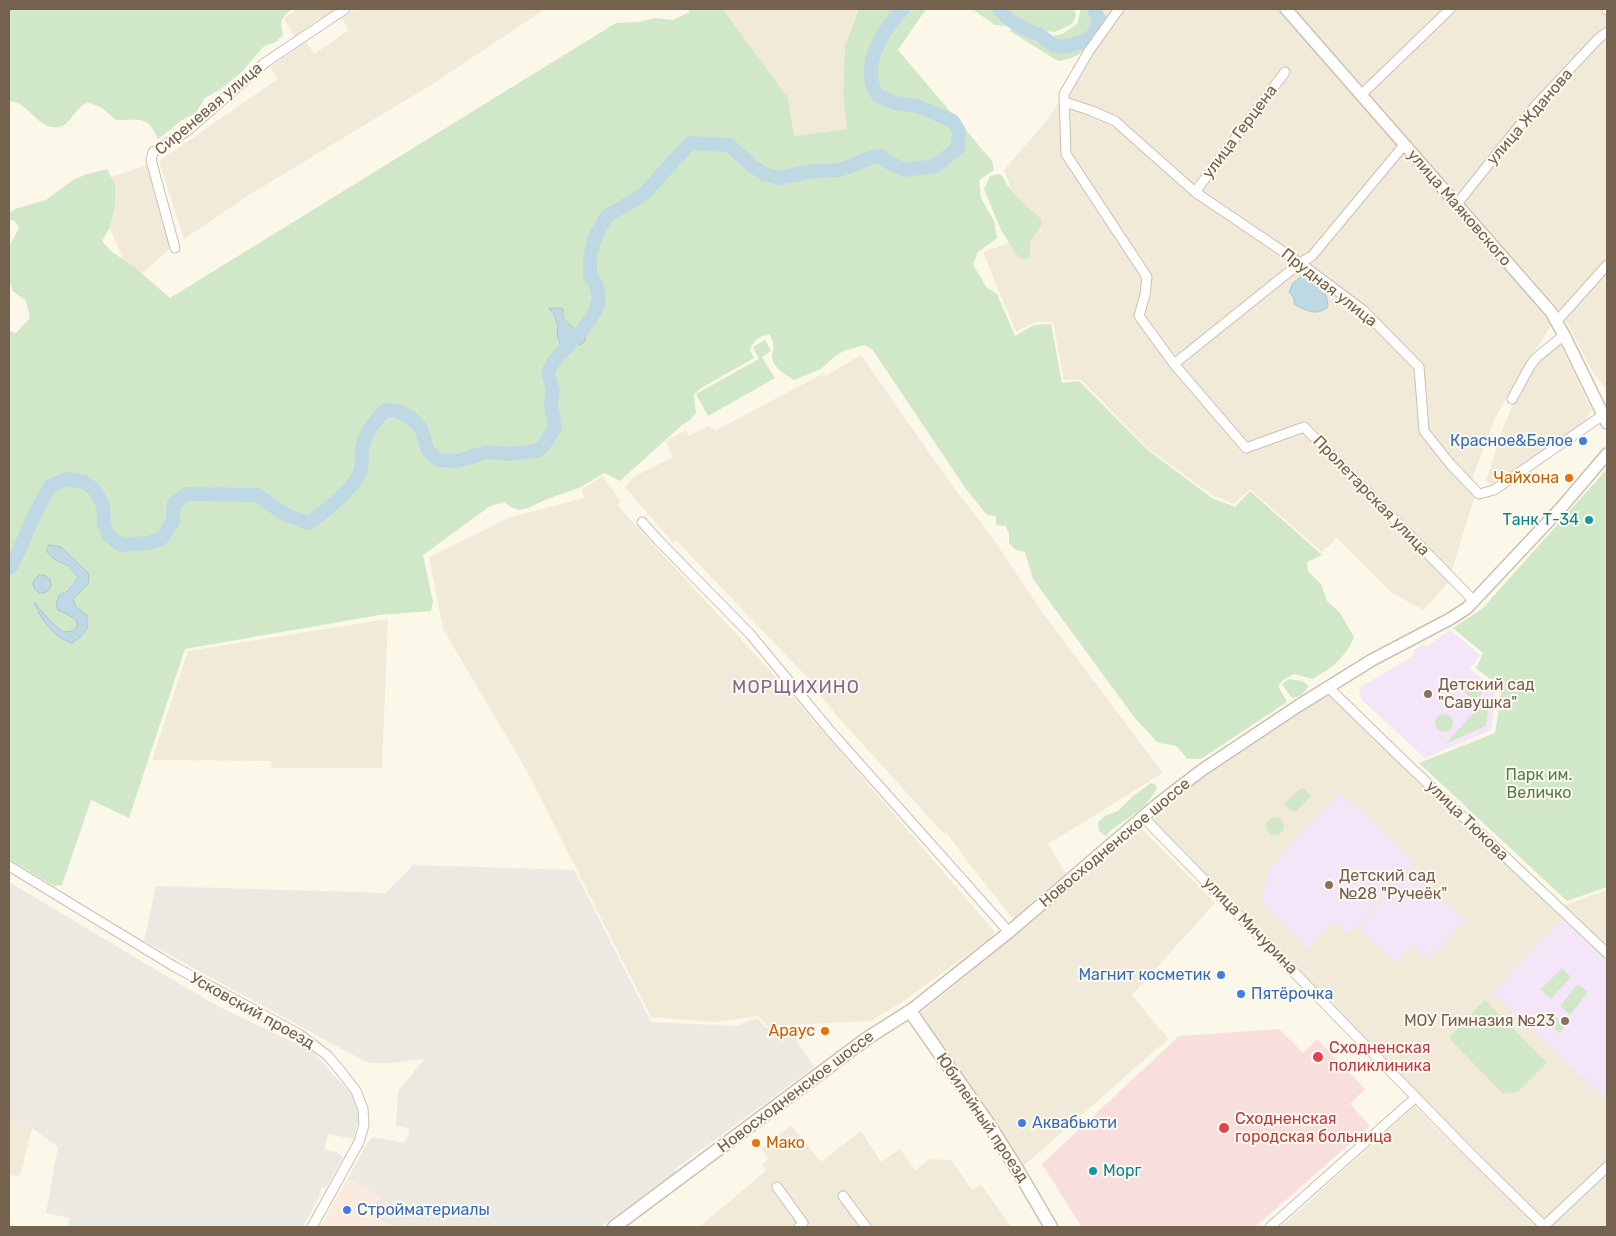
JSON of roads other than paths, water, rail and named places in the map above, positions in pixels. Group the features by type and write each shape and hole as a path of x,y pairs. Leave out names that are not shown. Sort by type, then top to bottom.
{"main road":[{"name":"Новосходненское шоссе","path":"617,1226 866,1039 910,1011"},
{"name":"Юбилейный проезд","path":"910,1011 990,1126 1051,1227"}],"street":[{"name":"Сиреневая улица","path":"176,248 151,160 153,152 187,131 266,62 345,9"},
{"path":"1065,102 1064,94 1090,51 1119,9"},
{"name":"улица Маяковского","path":"1286,9 1557,321 1605,419"},
{"path":"1361,95 1450,9"},
{"name":"улица Жданова","path":"1456,205 1536,105 1598,39 1607,32"},
{"name":"улица Герцена","path":"1195,192 1285,72"},
{"name":"Прудная улица","path":"1065,102 1099,113 1115,121 1195,192 1300,263 1363,310 1419,367 1424,431 1479,494 1494,490 1605,419"},
{"name":"Пролетарская улица","path":"1065,102 1066,154 1147,277 1145,295 1139,316 1174,364 1246,448 1304,427 1474,601"},
{"path":"1174,364 1300,263 1312,256 1404,145"},
{"path":"1557,321 1607,265"},
{"path":"1512,399 1533,362 1564,335"},
{"name":"Новосходненское шоссе","path":"910,1011 1009,932 1176,789 1202,770 1372,660 1460,614 1474,601 1607,454"},
{"path":"642,522 750,634 838,740 1009,932"},
{"name":"улица Тюкова","path":"1328,687 1607,953"},
{"name":"улица Мичурина","path":"1143,817 1540,1226"},
{"name":"Усковский проезд","path":"9,866 175,967 299,1034 328,1056 356,1091 363,1109 364,1125 359,1142 312,1227"},
{"path":"1270,1227 1416,1097"},
{"path":"1540,1226 1607,1167"},
{"path":"777,1187 804,1223 799,1227"},
{"path":"843,1196 866,1227"}],"water":[{"path":"1303,276 1314,279 1324,290 1328,307 1324,310 1315,312 1294,304 1294,298 1289,292 1293,283"},
{"path":"549,309 563,309 563,318 573,328 582,330 586,338 580,345 577,342 573,344 554,362 561,347 557,334 558,326 553,313"},
{"path":"49,545 61,547 89,574 88,584 73,599 75,606 87,615 87,629 72,643 53,632 40,615 34,602 51,622 63,632 72,631 78,626 76,620 58,610 56,604 59,595 67,591 78,577 69,566 55,560 47,552"},
{"path":"42,575 48,578 51,584 48,590 42,593 36,590 33,584 36,578"}],"waterway":[{"path":"9,568 13,564 34,516 50,486 67,479 84,482 94,489 103,505 104,524 108,535 121,545 149,543 161,539 173,522 174,503 187,494 258,495 284,514 308,523 337,500 357,478 361,469 362,448 366,435 375,421 386,410 398,411 411,418 421,428 428,451 438,460 458,461 487,452 510,454 537,451 543,446 555,428 551,404 553,390 548,372 554,361 582,330 595,312 599,298 596,284 590,276 590,257 596,235 607,216 644,194 690,143 729,145 764,174 778,178 815,171 840,170 873,157 881,156 890,163 905,170 935,166 958,148 959,131 953,121 917,106 895,103 878,96 873,88 871,72 875,52 884,33 903,9"},
{"path":"999,9 1018,25 1040,35 1054,45 1062,47 1087,40 1093,34 1099,19 1094,9"}],"place":[{"name":"Красное&Белое","path":"1583,441"},
{"name":"Чайхона","path":"1569,478"},
{"name":"Танк Т-34","path":"1589,520"},
{"name":"Детский сад \"Савушка\"","path":"1428,694"},
{"name":"Детский сад №28 \"Ручеёк\"","path":"1329,885"},
{"name":"Магнит косметик","path":"1221,975"},
{"name":"Пятёрочка","path":"1241,994"},
{"name":"МОУ Гимназия №23","path":"1565,1021"},
{"name":"Араус","path":"825,1031"},
{"name":"Сходненская поликлиника","path":"1318,1057"},
{"name":"Аквабьюти","path":"1022,1123"},
{"name":"Сходненская городская больница","path":"1224,1128"},
{"name":"Мако","path":"756,1143"},
{"name":"Морг","path":"1093,1171"},
{"name":"Стройматериалы","path":"347,1210"}],"district":[{"name":"МОРЩИХИНО","path":"796,688"}],"park label":[{"name":"Парк им. Величко","path":"1539,784"}]}
